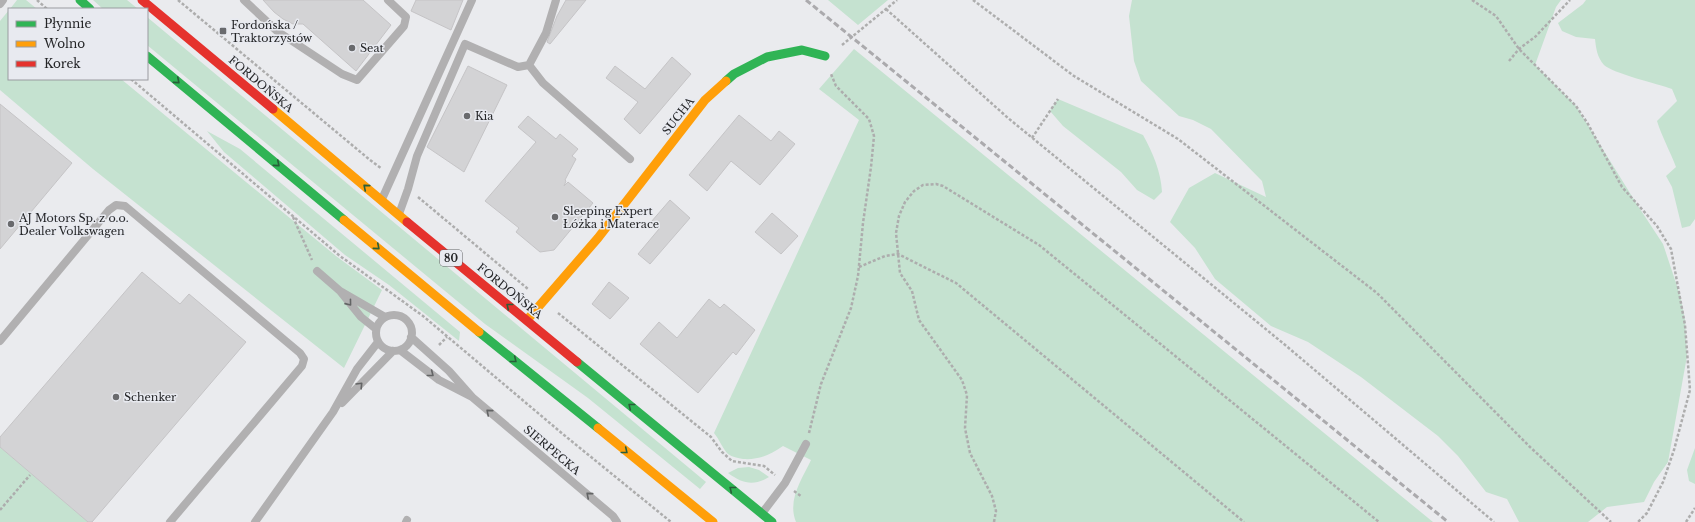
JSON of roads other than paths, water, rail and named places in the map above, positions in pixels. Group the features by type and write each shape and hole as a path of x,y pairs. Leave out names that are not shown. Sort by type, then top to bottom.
{"main road":[{"path":"80,0 89,8"},
{"name":"FORDOŃSKA","path":"142,0 381,200 772,522"},
{"name":"SUCHA","path":"527,320 598,238 705,100 734,74 767,57 802,50 825,56"},
{"path":"148,57 478,331 712,522"}],"lane":[{"path":"0,4 3,0"},
{"path":"244,0 277,31 342,74 356,80 404,26 406,17 388,0"},
{"path":"381,200 472,0"},
{"path":"530,65 546,33 556,0"},
{"path":"398,214 408,189 416,156 465,44 518,67 530,65"},
{"path":"530,65 543,83 630,159"},
{"path":"0,341 109,210 116,205 125,206 300,353 304,359 302,366 170,522"},
{"path":"317,271 340,291 361,317 376,329"},
{"path":"340,291 385,317"},
{"path":"396,314 407,320 410,325 411,337 405,347 396,350 387,350 378,342 376,329 381,320 385,317 396,314"},
{"path":"411,337 449,371 472,397"},
{"path":"255,522 333,412 357,369 378,342"},
{"path":"396,350 439,380 472,397"},
{"path":"333,412 396,350"},
{"name":"SIERPECKA","path":"472,397 613,516 617,522"},
{"path":"762,513 785,483 806,444"}],"railway":[{"path":"806,0 1448,522"}],"place":[{"name":"Fordońska / Traktorzystów","path":"223,31"},
{"name":"Seat","path":"352,48"},
{"name":"Kia","path":"467,116"},
{"name":"Sleeping Expert Łóżka i Materace","path":"555,217"},
{"name":"AJ Motors Sp. z o.o. Dealer Volkswagen","path":"11,224"},
{"name":"Schenker","path":"116,397"}]}
